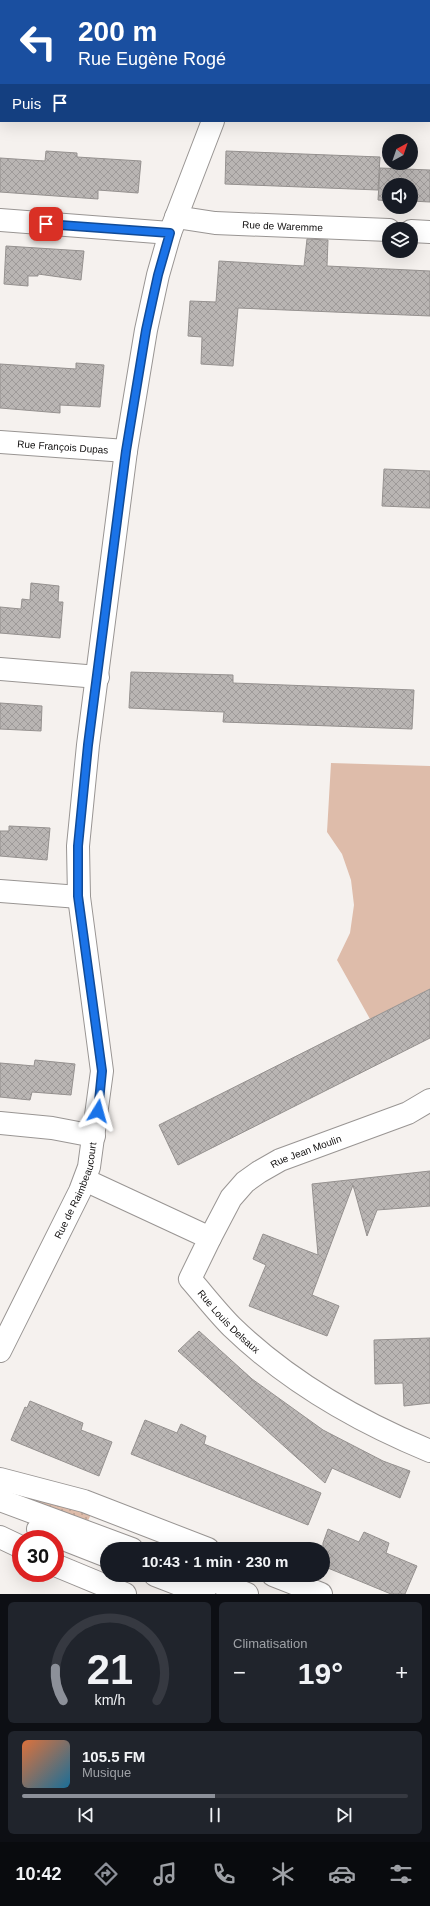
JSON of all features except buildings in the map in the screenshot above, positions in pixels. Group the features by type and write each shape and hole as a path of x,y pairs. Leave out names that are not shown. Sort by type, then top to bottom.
{"street":[{"name":"Rue de Raimbeaucourt","path":"0,1351 85,1180 94,1136 102,1071 78,896 78,846 88,745 98,677 126,451 146,330 158,275 173,225 213,122"},
{"name":"Rue de Waremme","path":"0,220 173,225 215,222 382,230"},
{"path":"418,231 430,232"},
{"name":"Rue François Dupas","path":"0,442 126,451"},
{"path":"0,669 98,677"},
{"path":"0,891 78,896"},
{"name":"Rue Jean Moulin","path":"210,1238 231,1198 245,1182 259,1172 280,1160 408,1113 430,1100"},
{"path":"0,1124 52,1128 94,1136"},
{"path":"85,1180 210,1238"},
{"name":"Rue Louis Delsaux","path":"210,1238 190,1279 232,1327 292,1378 349,1414 376,1428 430,1451"},
{"path":"0,1479 84,1501 190,1542"},
{"path":"0,1500 113,1542"},
{"path":"0,1514 100,1553"},
{"path":"0,1537 12,1543"},
{"path":"64,1569 124,1594"},
{"path":"173,1582 204,1594"},
{"path":"217,1582 247,1594"},
{"path":"291,1582 321,1594"}],"shaded area":[{"path":"331,763 430,766 430,989 370,1019 337,960 350,933 354,905 351,880 342,854 327,832"},
{"path":"0,1490 92,1512 87,1523"}],"route":[{"path":"46,224 170,233 158,275 146,330 126,451 100,662 88,745 78,846 78,896 101,1057 102,1071 98,1111"}]}
